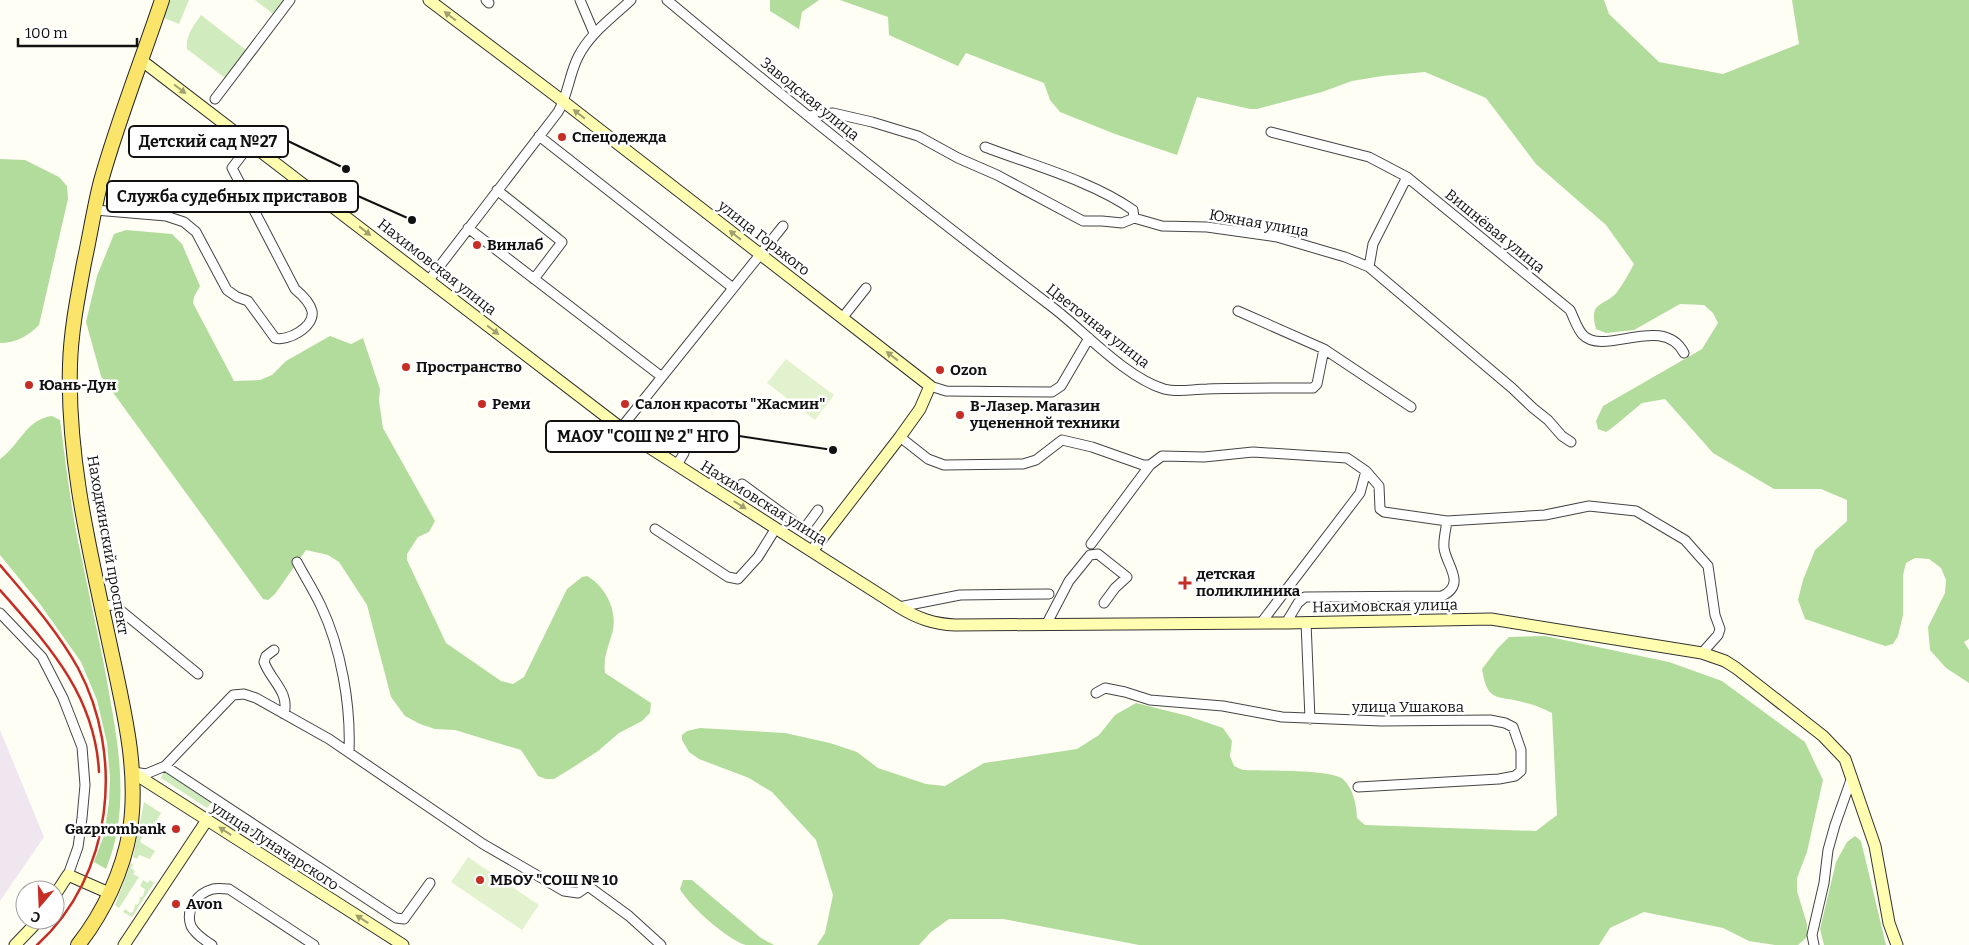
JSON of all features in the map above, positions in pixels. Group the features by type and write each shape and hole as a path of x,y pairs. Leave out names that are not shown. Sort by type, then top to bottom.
{"main road":[{"name":"Находкинский проспект","path":"78,945 110,893 122,862 130,830 132,772 124,711 78,486 70,382 75,312 95,210 110,151 162,0"},
{"name":"улица Горького","path":"429,0 564,102 930,386"},
{"name":"Нахимовская улица","path":"141,60 621,428 921,620 941,624 1046,625 1491,620 1702,653 1725,661 1822,736 1845,759 1875,846 1889,923 1897,945"},
{"path":"812,551 900,437 920,409 930,386"},
{"name":"улица Луначарского","path":"132,772 403,945"},
{"path":"124,945 207,820"},
{"path":"65,880 68,875 110,893"},
{"path":"15,945 29,930"}],"street":[{"path":"215,99 290,0"},
{"path":"580,0 594,33"},
{"path":"429,280 564,102 578,58 594,33 611,20 630,0"},
{"name":"Заводская улица","path":"667,0 937,219"},
{"path":"810,116 833,113 918,136 958,158 997,175 1083,221 1122,223 1134,218 1133,210 1102,192 985,147"},
{"name":"Вишнёвая улица","path":"1271,132 1369,156 1407,177 1570,310 1583,336 1591,340 1604,341 1653,336 1670,338 1680,345 1684,353"},
{"path":"539,136 733,288"},
{"path":"95,210 166,216 184,222 196,232 227,290 237,297 248,301 275,338 287,337 306,328 312,311 295,288 232,168 251,143"},
{"path":"1369,267 1373,244 1407,177"},
{"path":"497,190 562,242 534,280"},
{"name":"Южная улица","path":"1134,218 1162,226 1207,227 1277,237 1344,257 1369,267 1512,388 1532,408 1548,420 1562,436 1571,442"},
{"name":"Цветочная улица","path":"937,219 1135,374 1166,390 1313,388 1317,384 1324,349"},
{"path":"621,428 783,226"},
{"path":"468,228 662,377"},
{"path":"843,317 866,288"},
{"path":"1238,312 1324,349 1411,407"},
{"name":"улица Горького","path":"930,386 946,391 1052,392 1061,386 1089,338"},
{"path":"900,437 928,460 944,465 1023,464 1036,460 1062,440 1092,447 1143,465 1150,465"},
{"path":"1091,544 1150,465 1162,456 1204,457 1253,452 1347,458 1366,471 1378,486 1380,509 1384,512 1447,520 1545,515 1589,506 1636,511 1685,540 1708,566 1715,615 1720,628 1718,635 1702,653"},
{"path":"677,465 684,453"},
{"path":"1261,623 1360,493 1366,471"},
{"path":"710,486 717,475"},
{"path":"742,484 804,529 818,510"},
{"path":"1286,623 1298,603 1305,597 1442,596 1448,593 1452,588 1454,580 1453,571 1444,548 1447,520"},
{"path":"655,530 728,577 738,579 758,557 776,528"},
{"path":"1046,625 1069,581 1090,555 1098,554 1127,576 1104,603"},
{"path":"297,562 322,607 339,657 345,690 349,752"},
{"path":"898,607 960,595 1049,594"},
{"path":"102,606 114,605 198,674"},
{"path":"0,613 42,657 63,698 82,747 84,785 82,818 78,847 68,875"},
{"path":"1306,622 1310,719"},
{"path":"274,650 266,656 264,662 268,672 285,695 287,706 284,714"},
{"name":"улица Ушакова","path":"1096,693 1105,688 1150,700 1222,706 1282,717 1381,722 1490,720 1513,727 1520,750 1521,771 1515,776 1499,779 1358,787"},
{"path":"132,772 146,774 165,766 233,695 244,694 256,698 349,752 406,793 483,844 564,891 578,893 588,886 629,916 661,945"},
{"path":"165,766 396,918 404,919 430,883"},
{"path":"1814,945 1812,935 1824,883 1828,850 1852,776"},
{"path":"212,945 201,938 192,926 189,915 195,900 214,888 229,889 314,945"}],"shaded area":[{"path":"0,730 44,837 0,901"}],"green space":[{"path":"170,0 189,0 179,24 164,18"},
{"path":"255,0 285,0 273,14"},
{"path":"770,0 819,0 802,12 799,29 770,11"},
{"path":"840,0 1604,0 1609,14 1659,62 1723,74 1799,44 1792,0 1969,0 1969,639 1964,642 1969,650 1969,683 1946,668 1930,650 1928,627 1945,593 1946,580 1941,568 1929,559 1915,558 1906,563 1903,575 1903,615 1898,636 1893,644 1885,646 1805,619 1798,600 1803,580 1815,550 1847,521 1847,500 1821,489 1774,489 1713,453 1665,399 1642,403 1606,432 1598,429 1596,421 1603,406 1702,349 1718,323 1713,313 1704,305 1680,304 1634,330 1606,333 1596,329 1594,313 1596,309 1617,292 1634,264 1606,225 1536,164 1486,98 1425,72 1352,81 1322,92 1257,109 1197,97 1177,155 1115,134 1060,112 1050,100 1044,83 966,53 958,66 889,35 888,17"},
{"path":"201,15 246,50 225,78 187,49 189,35"},
{"path":"0,159 25,160 59,177 67,186 68,199 39,325 21,338 11,342 0,343"},
{"path":"508,191 562,234 559,237 505,192"},
{"path":"126,230 172,234 182,244 200,286 193,303 234,381 260,380 272,375 286,361 330,336 351,344 363,338 380,389 379,401 383,428 435,521 429,532 418,537 407,554 407,560 446,643 501,681 513,684 524,677 567,589 582,577 587,576 604,592 613,614 613,630 606,656 605,673 651,703 650,713 642,721 619,733 598,751 572,768 554,779 546,779 538,776 521,750 455,730 435,729 405,716 391,697 367,605 339,562 328,555 306,550 275,594 268,600 263,599 101,376 86,322 97,276 114,234"},
{"path":"786,359 834,395 815,420 767,383"},
{"path":"52,416 60,420 74,521 118,746 120,808 113,849 106,869 94,862 104,835 109,802 110,778 107,743 97,700 81,662 40,604 0,555 0,459 13,447 29,427 43,418"},
{"path":"1545,636 1669,662 1722,681 1805,742 1823,780 1807,852 1797,878 1797,891 1807,924 1807,937 1798,945 1775,945 1749,941 1723,928 1644,912 1610,928 1599,945 1139,945 1003,919 949,919 931,932 919,945 817,945 825,933 833,895 816,840 772,792 749,778 699,759 689,752 682,740 682,735 687,731 700,728 785,733 830,743 857,752 878,768 926,784 945,786 984,763 1077,749 1099,735 1115,715 1136,703 1188,716 1223,728 1232,741 1230,756 1234,766 1243,770 1311,772 1343,779 1352,792 1357,818 1365,825 1536,831 1557,815 1552,713 1533,705 1501,698 1491,693 1484,680 1482,669 1509,637"},
{"path":"167,772 212,801 207,808 161,778 163,773"},
{"path":"144,802 161,813 150,832 146,830 140,842 155,851 150,859 139,855 137,859 133,857"},
{"path":"215,803 322,872 317,880 210,811"},
{"path":"1855,836 1861,841 1886,945 1824,945 1820,929 1836,862 1847,842"},
{"path":"468,857 539,905 522,930 451,882"},
{"path":"131,863 133,865 131,868 135,871 133,874 139,877 119,908 115,905"},
{"path":"143,880 148,883 150,880 154,883 132,917 123,912 125,909 130,913 133,912 135,905 140,900 139,898 143,896 145,889 140,886"},
{"path":"683,880 692,880 761,938 774,945 746,945 720,930 684,896 680,889"}],"railway":[{"path":"0,565 51,627 78,668 93,702 102,739 106,776 104,814 96,850 82,885 63,917 37,945"},
{"path":"0,590 51,651 79,695 89,719 96,744 99,772"}],"place":[{"name":"Спецодежда","path":"562,137"},
{"name":"Детский сад №27","path":"346,169"},
{"name":"Служба судебных приставов","path":"412,220"},
{"name":"Винлаб","path":"477,245"},
{"name":"Пространство","path":"406,367"},
{"name":"Ozon","path":"940,370"},
{"name":"Юань-Дун","path":"29,385"},
{"name":"Реми","path":"482,404"},
{"name":"Салон красоты \"Жасмин\"","path":"625,404"},
{"name":"В-Лазер. Магазин уцененной техники","path":"960,415"},
{"name":"МАОУ \"СОШ № 2\" НГО","path":"833,450"},
{"name":"детская поликлиника","path":"1185,583"},
{"name":"Gazprombank","path":"176,829"},
{"name":"МБОУ \"СОШ № 10","path":"480,880"},
{"name":"Avon","path":"176,904"}]}
